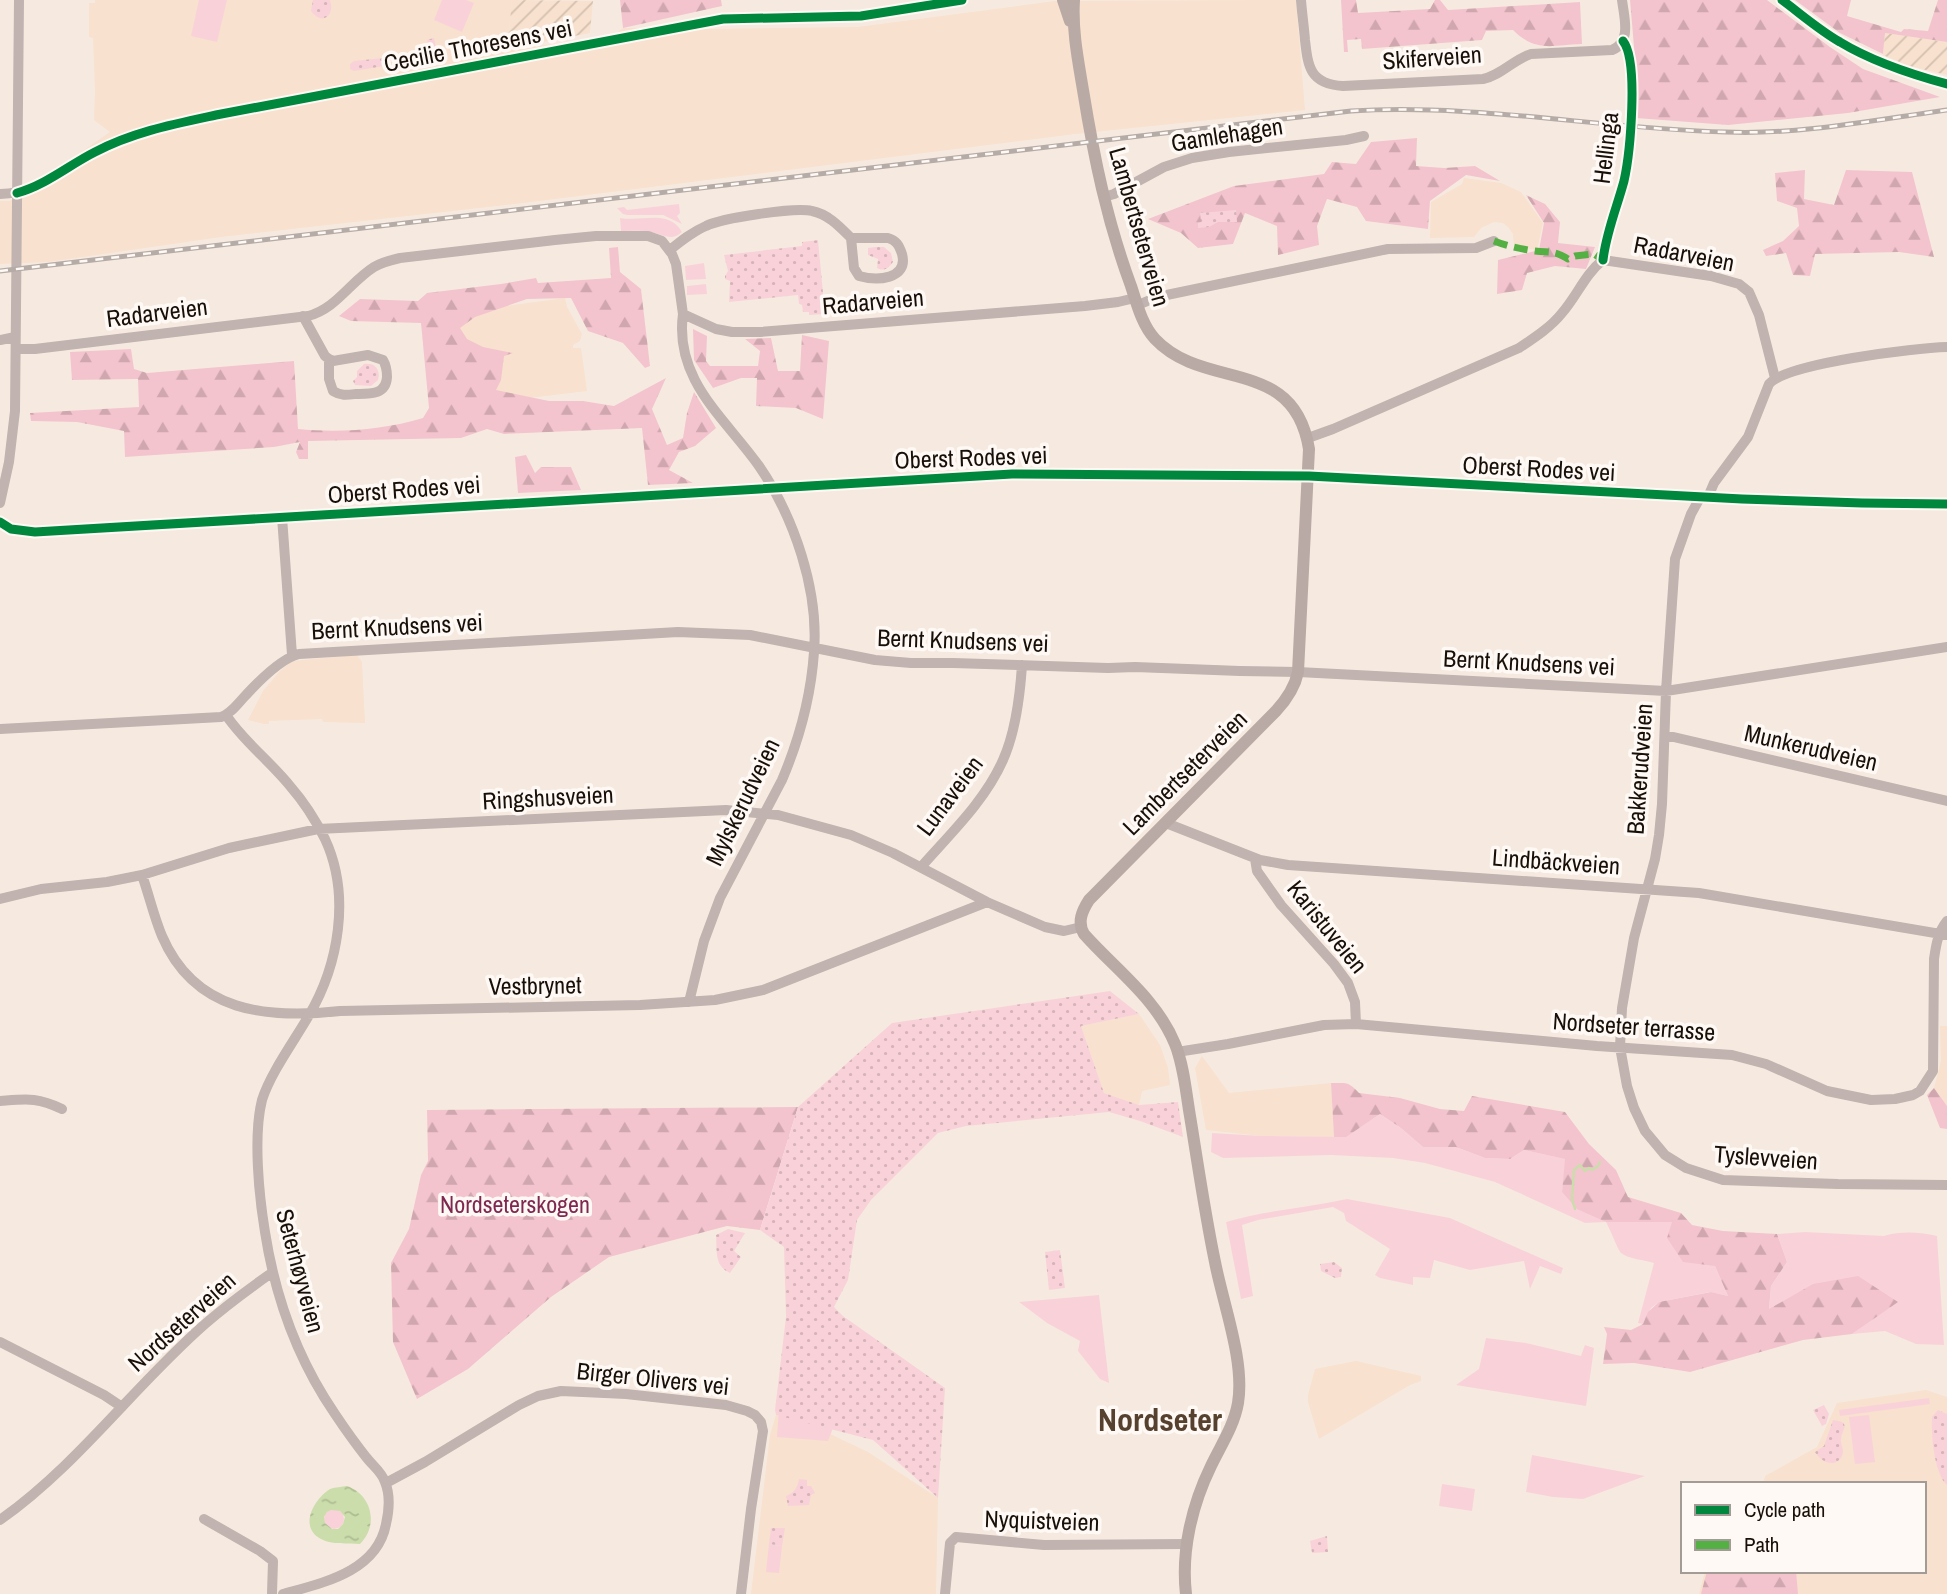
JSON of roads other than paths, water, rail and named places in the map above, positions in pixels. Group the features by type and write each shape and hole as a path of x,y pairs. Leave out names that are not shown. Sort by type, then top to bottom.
{"main road":[{"name":"Lambertseterveien","path":"1063,0 1074,27"},
{"name":"Lambertseterveien","path":"1074,0 1074,27 1089,127 1104,197 1125,271 1150,333 1169,351 1184,360 1263,385 1282,396 1294,406 1309,449 1296,683 1281,706 1089,900 1082,915 1081,927"},
{"path":"1081,927 1090,941 1129,978 1149,1002 1164,1023 1177,1052 1215,1262 1239,1376 1235,1414 1202,1488 1186,1544 1186,1594"}],"street":[{"path":"0,503 14,427 19,0"},
{"name":"Cecilie Thoresens vei","path":"18,193 33,188 114,142 166,126 216,115 723,19 861,16 962,0"},
{"name":"Skiferveien","path":"1301,0 1308,65 1320,80 1335,85 1483,79 1497,74 1526,55 1612,50 1623,41 1625,30 1622,0"},
{"path":"1782,0 1856,51 1899,70 1947,84"},
{"name":"Gamlehagen","path":"1104,197 1164,167 1192,158 1364,136"},
{"path":"0,194 18,193"},
{"path":"683,314 676,264 670,250 686,237 714,223 804,210 822,214 852,238"},
{"name":"Radarveien","path":"16,349 35,349 320,313 374,267 400,258 555,240 631,235 662,241 670,250"},
{"name":"Radarveien","path":"852,238 893,239 901,250 902,266 894,276 886,278 868,279 859,276 854,268 852,238"},
{"name":"Radarveien","path":"683,314 716,329 760,332 1085,306 1136,301 1388,249 1476,248 1494,241"},
{"name":"Radarveien","path":"1307,438 1519,348 1563,313 1586,279 1603,260 1711,276 1739,284 1749,292 1759,315 1775,378"},
{"name":"Mylskerudveien","path":"683,314 681,326 689,371 773,488 797,541 812,608 815,649 807,700 786,770 720,898 704,941 689,1002"},
{"path":"303,316 329,359 334,361 368,355 383,360 386,365 386,385 383,390 372,394 337,394 330,386 329,359"},
{"path":"0,340 15,337"},
{"path":"1775,378 1849,359 1947,347"},
{"name":"Bakkerudveien","path":"1620,1047 1622,1008 1634,938 1655,859 1660,825 1675,559 1691,514 1748,437 1769,384 1775,378"},
{"name":"Oberst Rodes vei","path":"0,522 11,529 34,532 997,474 1309,476 1863,503 1947,504"},
{"path":"282,517 292,655"},
{"name":"Bernt Knudsens vei","path":"226,715 292,655 678,632 750,635 875,660 911,663 1298,672 1666,691 1947,647"},
{"name":"Lunaveien","path":"921,867 981,797 1003,760 1017,711 1022,665"},
{"path":"0,729 186,720 226,715"},
{"name":"Seterhøyveien","path":"226,715 304,803 324,839 335,869 340,909 333,958 310,1014 272,1078 261,1105 258,1176 265,1233 281,1302 293,1335 314,1381 341,1424 386,1483"},
{"name":"Munkerudveien","path":"1665,735 1947,801"},
{"name":"Ringshusveien","path":"0,899 26,892 142,875 229,848 318,829 709,811 765,813 801,820 850,835 1045,928 1064,931 1081,927"},
{"name":"Lindbäckveien","path":"1166,822 1255,859 1288,865 1703,894 1943,935"},
{"name":"Karistuveien","path":"1255,859 1257,871 1268,888 1348,983 1355,1003 1356,1024"},
{"name":"Vestbrynet","path":"142,875 162,935 181,967 201,987 232,1005 274,1013 608,1006 726,998 762,990 987,902"},
{"path":"1943,935 1947,921"},
{"name":"Nordseter terrasse","path":"1177,1052 1324,1025 1356,1024 1742,1057 1766,1064 1819,1089 1871,1100 1895,1100 1920,1091 1934,1064 1933,978 1937,941 1943,935"},
{"name":"Tyslevveien","path":"1620,1047 1633,1108 1645,1131 1665,1155 1686,1168 1723,1180 1737,1181 1947,1185"},
{"path":"0,1101 40,1100 62,1109"},
{"name":"Nordseterveien","path":"0,1520 50,1480 205,1324 274,1272"},
{"name":"Nordseterveien","path":"0,1342 104,1395 122,1408"},
{"name":"Birger Olivers vei","path":"386,1483 519,1405 550,1393 579,1390 626,1394 726,1405 747,1410 761,1422 763,1431 741,1594"},
{"path":"283,1594 336,1578 353,1570 368,1557 377,1546 386,1526 386,1483"},
{"path":"204,1519 273,1561 272,1594"},
{"name":"Nyquistveien","path":"945,1594 950,1544 956,1537 1044,1545 1186,1544"}],"water":[{"path":"347,1486 362,1496 370,1511 370,1528 360,1544 325,1541 310,1528 311,1513 319,1499 330,1489","holes":["331,1510 340,1511 345,1517 343,1524 338,1529 332,1529 325,1523 324,1517"]}],"waterway":[{"path":"1575,1209 1572,1199 1574,1170 1580,1165 1585,1171 1589,1168 1592,1170 1600,1162"}],"railway":[{"path":"0,271 1351,111 1445,110 1679,130 1754,132 1837,126 1947,110"}],"district":[{"name":"Nordseter","path":"1160,1420"}],"park label":[{"name":"Nordseterskogen","path":"515,1205"}]}
